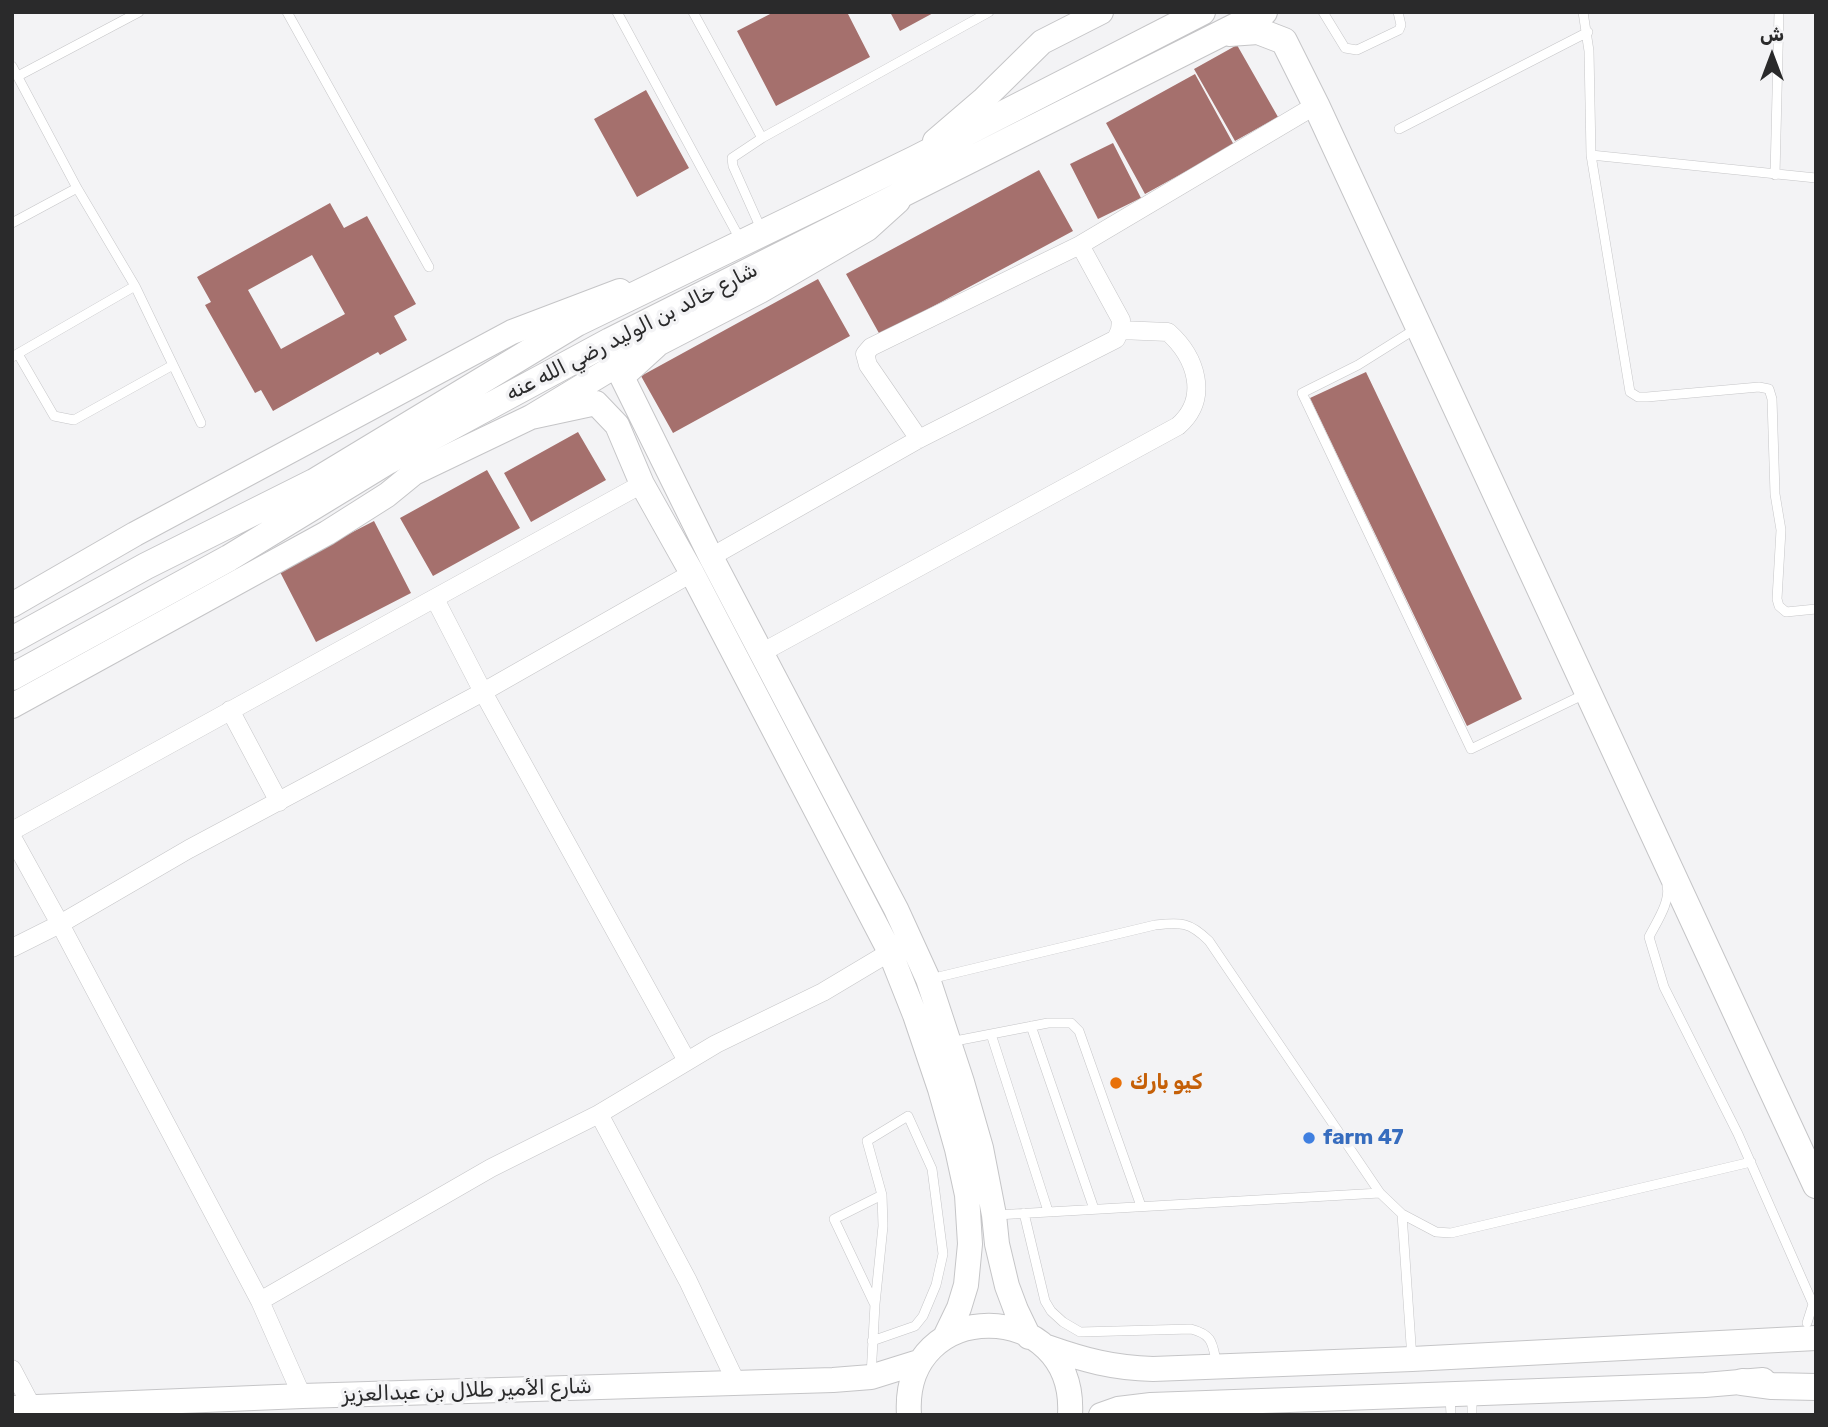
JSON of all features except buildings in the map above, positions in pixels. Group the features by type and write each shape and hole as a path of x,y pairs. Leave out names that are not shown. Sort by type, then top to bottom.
{"main road":[{"name":"شارع خالد بن الوليد رضي الله عنه","path":"12,640 146,566 314,482 577,323 915,159 1202,12"},
{"name":"شارع خالد بن الوليد رضي الله عنه","path":"12,677 229,558 388,461 610,341 1264,12"},
{"path":"1224,33 1258,31 1284,41 1816,1185"},
{"path":"1742,1382 1816,1387"}],"street":[{"path":"915,159 984,99 1042,42 1101,12"},
{"path":"919,439 868,365 865,354 871,347 1080,244 1316,105"},
{"path":"12,706 327,533 387,495 414,473 531,417 617,365 760,291 867,229 908,192"},
{"path":"12,605 135,534 512,332 747,241"},
{"path":"711,556 919,439 1116,339 1121,320 1080,244"},
{"path":"761,653 1178,426 1188,417 1197,394 1193,364 1181,344 1168,331 1120,330"},
{"path":"656,346 622,377 711,556 896,909 928,979 981,1148 1007,1286 1016,1310 1038,1342 1059,1362 1070,1396 1070,1415"},
{"path":"531,417 596,403 617,425 642,484 692,573 890,952 940,1089 967,1195 970,1244 966,1285 946,1335"},
{"path":"12,831 642,484"},
{"path":"12,948 60,925 190,849 483,692 692,573"},
{"path":"435,599 483,692 687,1061"},
{"path":"230,710 279,802"},
{"path":"12,837 260,1301 302,1396"},
{"path":"260,1301 491,1168 599,1114 716,1044 823,992 890,952"},
{"path":"599,1114 688,1281 736,1382"},
{"path":"909,1415 908,1396 919,1362 931,1347 946,1335 980,1325 1017,1329 1038,1342 1094,1363 1120,1368 1412,1359 1741,1342 1813,1327"},
{"name":"شارع الأمير طلال بن عبدالعزيز","path":"22,1407 871,1377 919,1362"},
{"path":"12,1369 22,1407"},
{"path":"1101,1415 1118,1409 1151,1405 1461,1404 1816,1374"}],"lane":[{"path":"18,76 139,12"},
{"path":"287,12 429,267"},
{"path":"617,12 747,241"},
{"path":"693,12 762,138"},
{"path":"747,241 732,158 762,138 989,12"},
{"path":"1323,12 1345,48 1350,50 1357,50 1399,30 1401,25 1398,12"},
{"path":"1583,12 1588,32 1591,155 1630,392 1638,397 1647,397 1759,387 1769,389 1772,399 1775,494 1781,530 1777,598 1779,606 1786,612 1816,609"},
{"path":"1775,175 1779,12"},
{"path":"1399,130 1588,32"},
{"path":"12,66 135,286 201,424"},
{"path":"1591,155 1816,178"},
{"path":"12,223 78,188"},
{"path":"135,286 15,355 54,416 74,420 173,365"},
{"path":"1419,327 1358,365 1302,393 1471,749 1588,692"},
{"path":"1655,836 1659,864 1668,891 1649,937 1664,987 1751,1162 1813,1304 1813,1327"},
{"path":"928,979 1155,925 1177,923 1195,928 1209,941 1380,1193 1402,1214 1436,1232 1451,1233 1751,1162"},
{"path":"949,1043 1031,1026 1070,1023 1079,1031 1141,1206"},
{"path":"1031,1026 1094,1209"},
{"path":"992,1034 1048,1212"},
{"path":"871,1377 872,1341 875,1304 881,1258 883,1195 867,1140 908,1116 932,1169 943,1254 936,1285 923,1316 915,1326 872,1341"},
{"path":"994,1215 1380,1193"},
{"path":"875,1304 834,1219 883,1195"},
{"path":"1024,1213 1045,1301 1063,1322 1080,1332 1191,1329 1204,1332 1211,1339 1217,1366"},
{"path":"1402,1214 1412,1359"}],"place":[{"name":"كيو بارك","path":"1116,1083"},
{"name":"farm 47","path":"1309,1138"}]}
